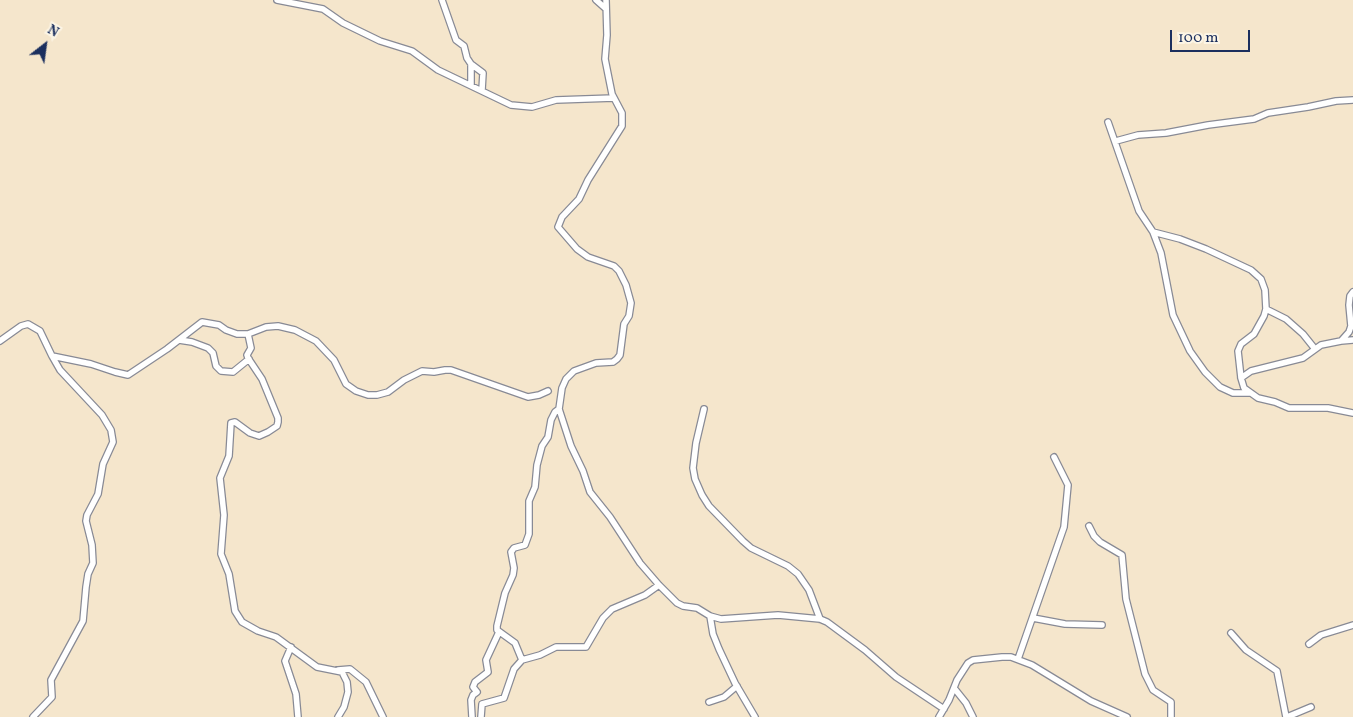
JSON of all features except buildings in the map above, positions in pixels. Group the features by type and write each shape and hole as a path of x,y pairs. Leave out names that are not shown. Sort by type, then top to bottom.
{"street":[{"path":"277,0 323,9 380,42 412,51 438,70 471,84 511,105 526,107 540,106 556,100 614,98"},
{"path":"442,0 454,37 464,46 471,64 471,84"},
{"path":"596,0 605,8"},
{"path":"606,0 607,35 604,56 609,84 622,113 622,126 588,180 579,200 562,217 558,227 577,249 588,257 614,266 619,272 628,293 631,309 624,324 618,359 613,362 591,364 570,374 564,382 559,409 571,446 584,471 590,492 610,516 640,563 659,586 677,603 697,608 710,616 727,619 778,615 820,619 827,622 865,650 904,683 944,709"},
{"path":"471,64 483,73 482,90"},
{"path":"1116,141 1138,135 1166,133 1208,124 1254,119 1268,113 1308,108 1336,100 1353,100"},
{"path":"1108,122 1139,211 1152,232 1161,253 1173,314 1190,351 1205,372 1220,387 1233,393 1250,393"},
{"path":"1152,232 1199,246 1254,272 1262,281 1265,290 1266,309 1258,329 1252,337 1238,348 1237,357 1240,378 1244,388 1250,393 1291,409 1328,408 1353,413"},
{"path":"1341,341 1349,332 1351,326 1349,305 1350,296 1353,292"},
{"path":"1266,309 1286,319 1305,336 1315,349"},
{"path":"52,356 91,364 128,375 167,349 202,322 219,325 237,334 248,334 266,327 278,326 295,330 322,346 329,354 346,384 356,391 368,395 388,392 404,380 422,371 434,372 445,370 450,370 528,397 548,391"},
{"path":"0,342 21,326 28,324 40,331 60,370 102,415 111,430 113,442 103,464 98,494 87,515 86,521 92,546 93,563 88,574 82,621 51,680 52,697 34,717"},
{"path":"248,334 251,348 248,355 249,359 262,378 278,422 277,426 259,436 250,433 235,422 231,423 229,456 220,478 224,515 221,554 229,574 235,610 242,622 258,631 272,634 317,666 329,670 350,669 366,682 383,717"},
{"path":"178,340 192,342 208,348 213,353 216,366 221,370 233,372 249,359"},
{"path":"1240,378 1252,370 1303,358 1321,345 1353,340"},
{"path":"522,660 515,643 497,630 498,620 505,593 513,575 511,552 514,548 525,545 529,534 529,501 535,487 537,465 542,446 548,437 551,420 559,409"},
{"path":"704,409 696,443 693,468 695,479 702,495 709,506 742,542 798,574 809,590 820,619"},
{"path":"1018,660 1065,521 1068,485 1054,457"},
{"path":"1089,526 1094,536 1100,542 1122,555 1126,599 1145,674 1153,690 1171,702 1171,717"},
{"path":"481,717 482,704 504,698 514,669 522,660 540,655 556,647 586,647 608,612 645,595 659,586"},
{"path":"710,616 713,634 737,686 754,717"},
{"path":"1033,618 1065,624 1102,625"},
{"path":"1309,644 1321,634 1353,625"},
{"path":"472,717 471,700 477,692 473,687 475,682 488,672 486,660 499,632"},
{"path":"1231,633 1246,650 1277,671 1286,717 1310,707"},
{"path":"291,647 285,663 296,694 298,717"},
{"path":"939,717 966,667 973,660 1002,657 1032,665 1099,705 1127,717"},
{"path":"338,670 342,672 346,679 348,692 344,707 338,717"},
{"path":"709,702 724,697 737,686"},
{"path":"954,688 966,703 973,717"}]}
